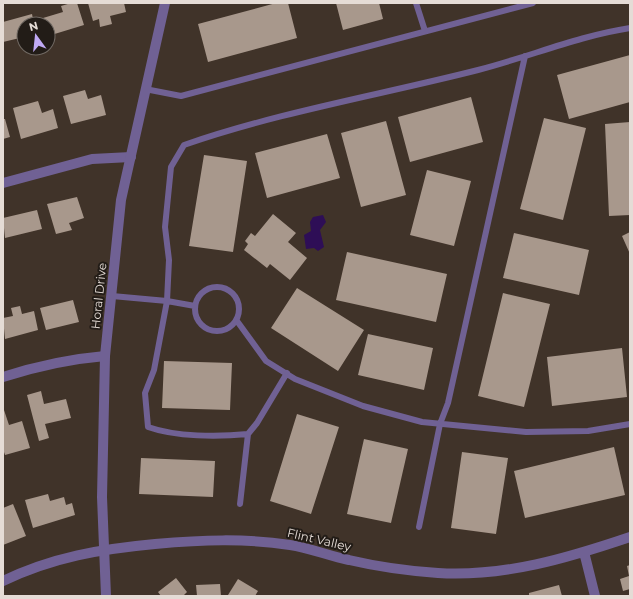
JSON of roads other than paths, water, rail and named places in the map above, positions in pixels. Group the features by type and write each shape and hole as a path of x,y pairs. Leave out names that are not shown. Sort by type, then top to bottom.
{"street":[{"name":"Horal Drive","path":"106,596 102,490 105,356 122,200 145,89 165,3"},
{"path":"3,183 72,163 92,159 131,157"},
{"path":"3,377 37,366 105,356"},
{"name":"Flint Valley","path":"3,581 54,561 104,549 190,541 254,541 292,546 394,569 440,573 486,572 549,562 630,537"},
{"path":"584,552 595,596"}],"lane":[{"path":"416,3 425,31"},
{"path":"145,89 181,96 533,3"},
{"path":"248,434 232,436 164,433 148,427 145,393 154,370 167,301 169,260 166,227 170,167 184,145 229,130 480,70 602,32 630,28"},
{"path":"419,527 440,424 448,403 525,56"},
{"path":"212,287 225,288 236,296 239,304 240,312 237,321 231,327 223,331 214,332 206,329 199,323 195,315 195,306 198,298 204,291 212,287"},
{"path":"112,296 167,301 195,306"},
{"path":"237,321 266,361 295,379 363,406 422,422 526,432 588,431 630,424"},
{"path":"240,504 248,434 257,423 286,373"}]}
